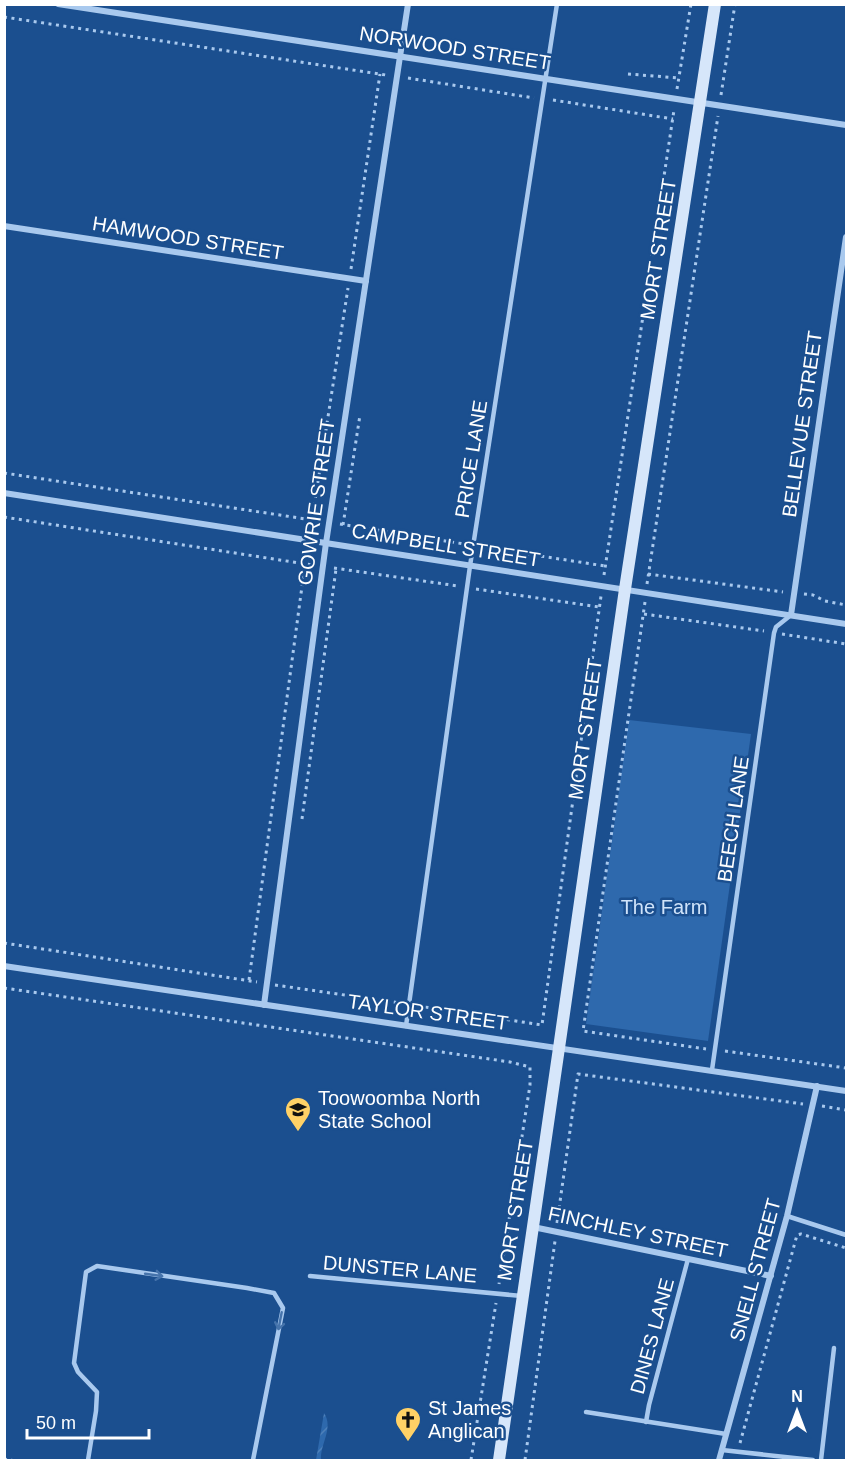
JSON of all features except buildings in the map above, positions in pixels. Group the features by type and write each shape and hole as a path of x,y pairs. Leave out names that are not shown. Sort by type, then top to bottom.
{"street":[{"name":"NORWOOD STREET","path":"58,4 846,125"},
{"name":"GOWRIE STREET","path":"264,1005 326,543 408,4"},
{"name":"MORT STREET","path":"499,1461 625,589 716,4"},
{"name":"HAMWOOD STREET","path":"4,226 366,281"},
{"name":"BELLEVUE STREET","path":"791,615 846,237"},
{"name":"CAMPBELL STREET","path":"4,493 846,624"},
{"name":"TAYLOR STREET","path":"4,966 846,1091"},
{"name":"SNELL STREET","path":"719,1461 788,1216 817,1086"},
{"name":"FINCHLEY STREET","path":"533,1227 771,1276"}],"lane":[{"name":"PRICE LANE","path":"406,1026 473,545 557,4"},
{"path":"774,633 776,627 791,615"},
{"name":"BEECH LANE","path":"712,1071 774,633"},
{"path":"788,1216 846,1235"},
{"name":"DINES LANE","path":"646,1422 688,1259"},
{"path":"88,1461 97,1392 78,1372 74,1364 86,1272 97,1266 274,1293 282,1308 253,1461"},
{"name":"DUNSTER LANE","path":"310,1276 522,1296"},
{"path":"821,1461 834,1348"},
{"path":"586,1412 726,1434"},
{"path":"722,1450 813,1461"}],"path":[{"path":"542,1024 602,586 691,4"},
{"path":"583,1031 648,574 735,4"},
{"path":"4,17 673,119"},
{"path":"312,520 380,74"},
{"path":"628,74 679,78"},
{"path":"343,525 360,415"},
{"path":"4,473 605,566"},
{"path":"4,517 599,607"},
{"path":"249,980 305,564"},
{"path":"301,823 336,568"},
{"path":"648,574 813,595 825,601 846,605"},
{"path":"644,614 846,644"},
{"path":"4,988 499,1060 530,1067 530,1085 471,1461"},
{"path":"525,1461 578,1074 846,1110"},
{"path":"738,1452 797,1235 801,1234 846,1248"},
{"path":"4,1459 12,1461"}],"green space":[{"name":"The Farm","path":"629,720 751,734 708,1041 586,1024"},
{"path":"324,1413 328,1424 327,1430 321,1460 316,1460"}],"place":[{"name":"Toowoomba North State School","path":"298,1133"},
{"name":"St James Anglican","path":"408,1443"}]}
